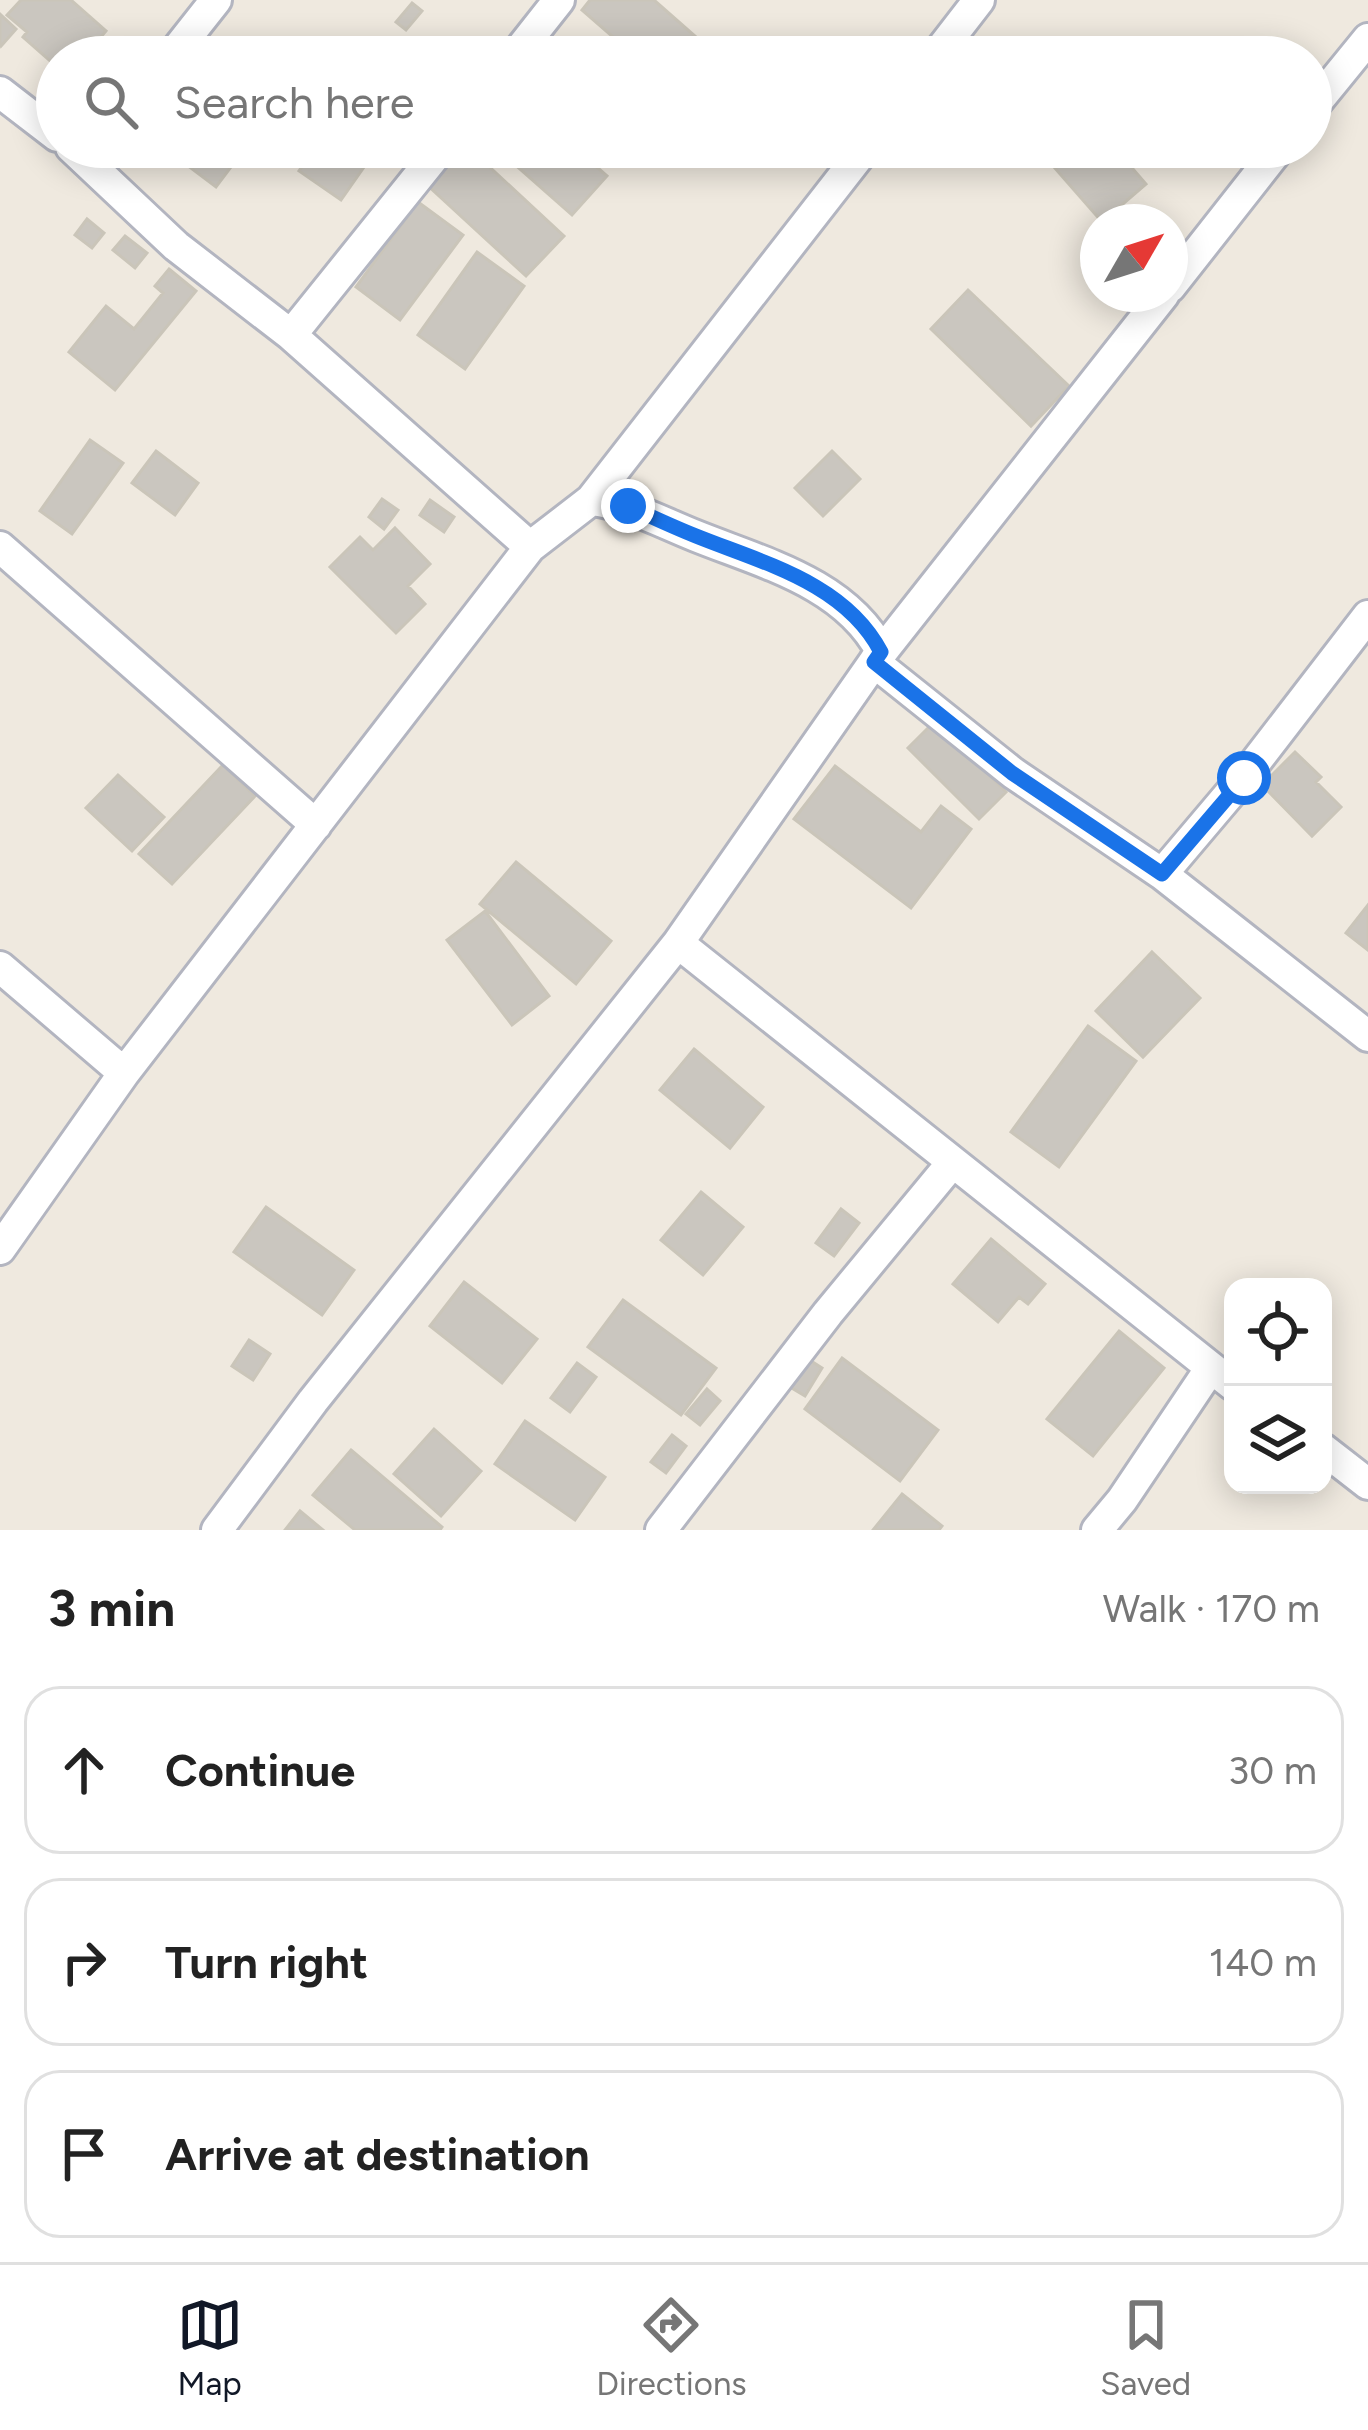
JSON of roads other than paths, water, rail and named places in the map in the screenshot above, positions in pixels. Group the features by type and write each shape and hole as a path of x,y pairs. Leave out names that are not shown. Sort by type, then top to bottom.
{"street":[{"path":"187,36 216,0"},
{"path":"531,36 559,0"},
{"path":"951,36 979,0"},
{"path":"1332,83 1368,39"},
{"path":"0,92 36,120"},
{"path":"101,168 176,246 292,335 530,547"},
{"path":"292,335 425,168"},
{"path":"0,1249 124,1073 530,547 591,500 850,168"},
{"path":"1188,264 1264,168"},
{"path":"874,662 1150,312"},
{"path":"218,1530 313,1401 678,943 881,652 872,634 831,597 785,568 694,536 628,506 591,500"},
{"path":"0,547 316,825"},
{"path":"1162,874 1244,778 1368,616"},
{"path":"874,662 1012,773 1162,874 1368,1036"},
{"path":"678,943 1222,1377 1097,1530"},
{"path":"0,967 124,1073"},
{"path":"672,1526 828,1313 952,1163"},
{"path":"1332,1456 1368,1484"}]}
